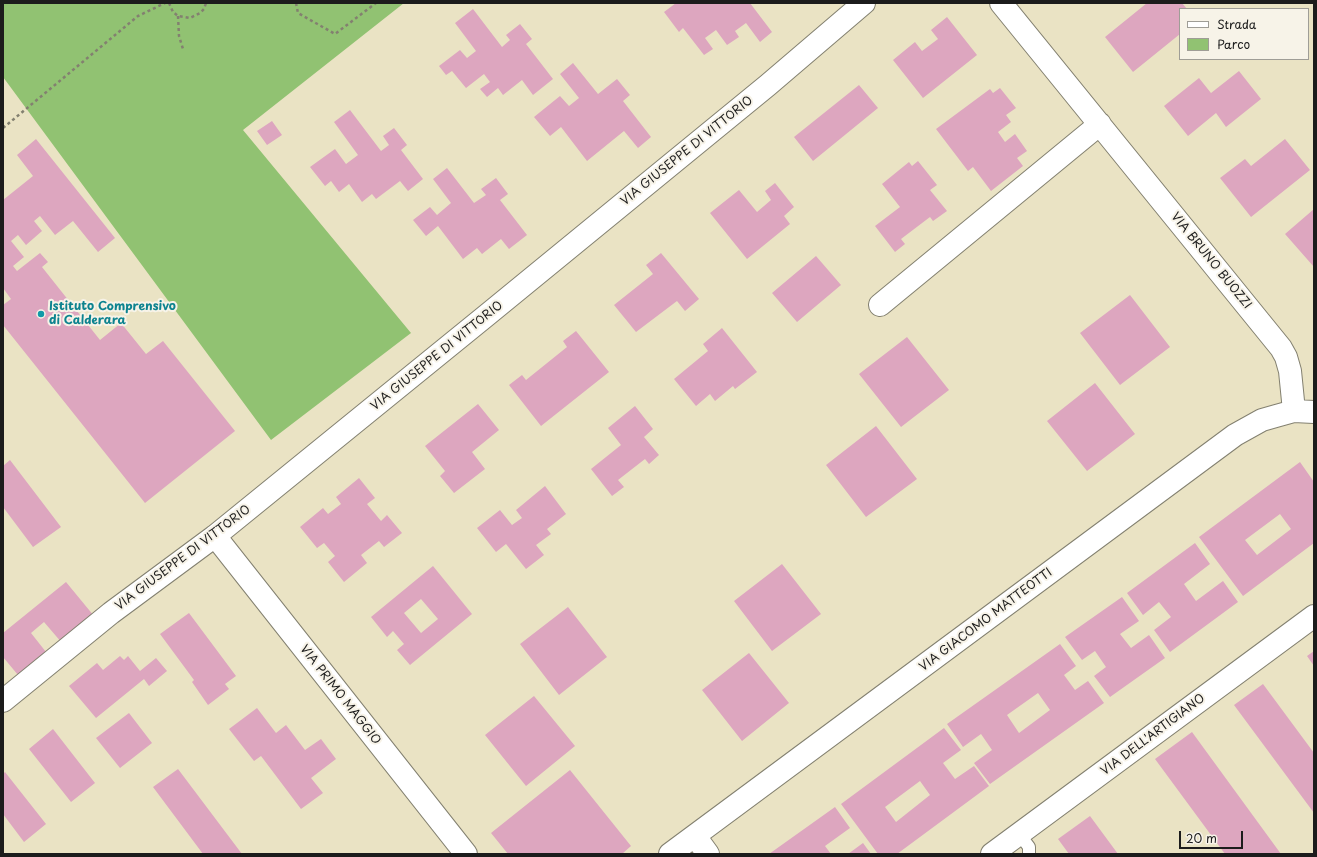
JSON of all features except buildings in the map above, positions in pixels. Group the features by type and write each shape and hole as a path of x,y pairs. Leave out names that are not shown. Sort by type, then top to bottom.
{"street":[{"name":"VIA GIUSEPPE DI VITTORIO","path":"3,701 111,613 215,536 768,85 864,3"},
{"name":"VIA BRUNO BUOZZI","path":"1001,3 1281,348 1286,357 1304,412"},
{"path":"880,305 1100,124"},
{"name":"VIA GIACOMO MATTEOTTI","path":"670,854 1236,435 1262,420 1276,416 1304,412"},
{"name":"VIA PRIMO MAGGIO","path":"215,536 466,854"},
{"name":"VIA DELL'ARTIGIANO","path":"992,854 1314,616"},
{"path":"694,836 708,854"}],"lane":[{"path":"1020,834 1029,847 1029,854"}],"path":[{"path":"3,128 138,16 165,3"},
{"path":"169,3 174,12 178,16 184,18 195,16 204,9 206,3"},
{"path":"296,3 298,13 335,34 376,3"},
{"path":"178,16 179,36 183,49"}],"green space":[{"path":"3,3 404,3 243,130 411,333 271,440 3,77"}],"place":[{"name":"Istituto Comprensivo di Calderara","path":"41,314"}]}
